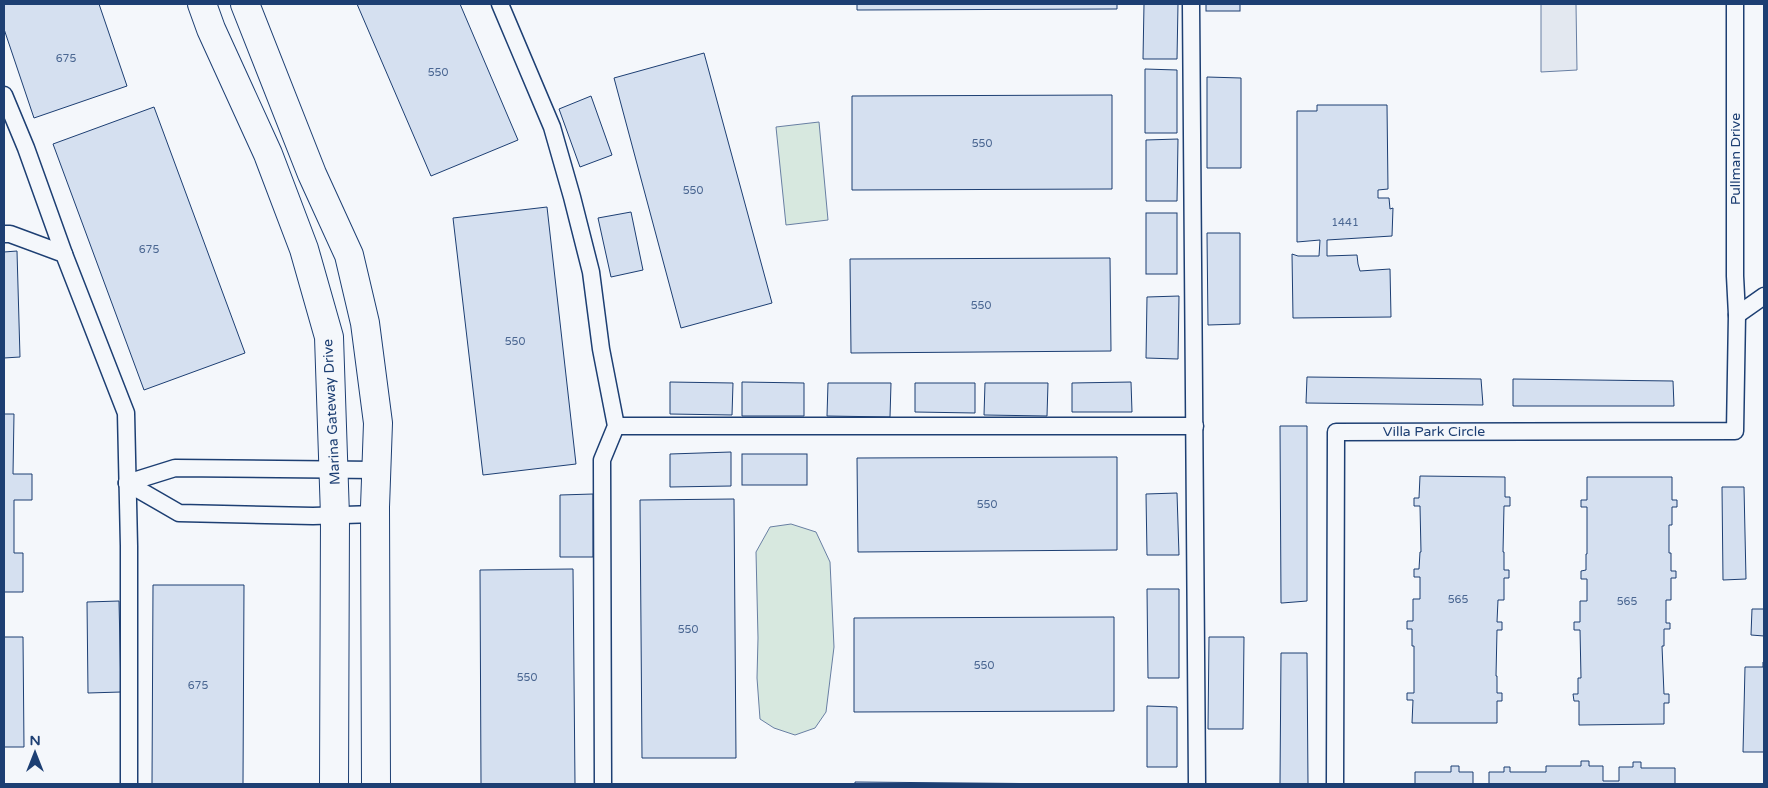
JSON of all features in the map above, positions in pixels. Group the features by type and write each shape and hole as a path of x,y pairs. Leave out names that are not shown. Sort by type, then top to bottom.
{"street":[{"name":"Marina Gateway Drive","path":"202,4 211,29 268,154 304,249 328,337 335,516 334,784"},
{"path":"245,4 312,174 349,255 365,323 378,424 375,514 376,784"}],"lane":[{"path":"500,4 552,127 572,197 591,272 601,349 616,426 602,460 603,784"},
{"path":"1191,4 1197,784"},
{"name":"Pullman Drive","path":"1735,4 1735,276 1737,315"},
{"path":"4,94 11,126 64,254 126,414 129,546 129,784"},
{"path":"4,234 10,234 64,254"},
{"path":"1737,315 1764,296"},
{"name":"Villa Park Circle","path":"1335,784 1336,432 1735,431 1737,315"},
{"path":"616,426 1195,426"},
{"path":"127,482 174,468 376,470"},
{"path":"127,482 179,513 335,516 375,514"}],"shaded area":[{"path":"1541,4 1576,4 1577,70 1541,72"},
{"path":"819,122 828,220 786,225 776,127"},
{"path":"791,524 816,532 830,562 834,647 826,712 815,728 795,735 774,728 760,719 757,678 756,552 770,527"}],"building":[{"path":"4,4 99,4 127,86 34,118 4,29"},
{"path":"357,4 460,4 518,140 431,176"},
{"path":"857,4 1117,4 1117,9 857,10"},
{"path":"1144,4 1178,4 1177,59 1143,59"},
{"path":"1206,4 1240,4 1240,11 1206,11"},
{"path":"704,53 772,303 681,328 614,78"},
{"path":"1145,69 1177,70 1177,133 1145,133"},
{"path":"1207,77 1241,78 1241,168 1207,168"},
{"path":"1112,95 1112,189 852,190 852,96"},
{"path":"591,96 612,155 580,167 559,109"},
{"path":"1317,105 1387,105 1388,189 1378,190 1378,198 1389,198 1390,209 1393,208 1392,236 1327,240 1327,256 1357,255 1360,271 1390,269 1391,317 1293,318 1292,254 1298,256 1319,256 1320,240 1297,242 1297,111 1317,111"},
{"path":"154,107 245,353 144,390 53,144"},
{"path":"1178,139 1177,201 1146,201 1146,140"},
{"path":"547,207 576,464 483,475 453,218"},
{"path":"631,212 643,270 611,277 598,218"},
{"path":"1146,213 1177,213 1177,274 1146,274"},
{"path":"1207,233 1240,233 1240,324 1208,325"},
{"path":"17,251 20,357 4,358 4,252"},
{"path":"1110,258 1111,351 851,353 850,259"},
{"path":"1179,296 1178,359 1146,358 1147,297"},
{"path":"1307,377 1481,379 1483,405 1306,403"},
{"path":"1513,379 1673,381 1674,406 1513,406"},
{"path":"670,382 733,383 732,415 670,414"},
{"path":"742,382 804,383 804,416 742,416"},
{"path":"1131,382 1132,412 1072,412 1072,383"},
{"path":"828,383 891,383 890,417 827,416"},
{"path":"915,383 975,383 975,413 915,412"},
{"path":"985,383 1048,383 1047,416 984,415"},
{"path":"4,414 14,414 13,474 32,474 32,500 14,500 14,553 23,553 23,592 4,592"},
{"path":"1280,426 1307,426 1307,601 1281,603"},
{"path":"731,452 731,486 670,487 670,454"},
{"path":"742,454 807,454 807,485 742,485"},
{"path":"1117,457 1117,550 858,552 857,458"},
{"path":"1420,476 1505,477 1505,497 1510,497 1510,506 1504,506 1503,552 1504,570 1509,570 1509,578 1504,578 1504,600 1498,600 1497,622 1502,622 1502,630 1497,630 1496,676 1497,693 1502,693 1502,701 1497,701 1497,723 1412,723 1413,700 1407,700 1407,693 1414,693 1414,646 1412,646 1412,629 1407,629 1407,621 1413,621 1413,599 1420,599 1420,577 1414,577 1414,569 1419,569 1421,552 1420,506 1414,506 1414,498 1419,498"},
{"path":"1587,477 1672,477 1672,500 1677,500 1677,507 1672,507 1672,525 1669,525 1669,553 1671,553 1671,571 1676,571 1676,578 1671,578 1671,600 1666,600 1666,623 1670,623 1670,629 1664,629 1664,646 1662,646 1664,694 1669,694 1669,703 1664,703 1664,724 1579,725 1579,701 1574,701 1573,694 1578,694 1578,678 1581,678 1580,630 1574,630 1574,622 1580,622 1580,601 1587,601 1587,579 1581,579 1581,571 1586,570 1587,507 1581,507 1581,500 1587,500"},
{"path":"1722,487 1744,487 1746,579 1723,580"},
{"path":"1177,493 1179,555 1147,555 1146,494"},
{"path":"593,494 593,557 560,557 560,495"},
{"path":"734,499 736,758 642,758 640,500"},
{"path":"573,569 575,784 481,784 480,570"},
{"path":"153,585 244,585 243,784 152,784"},
{"path":"1147,589 1179,589 1179,678 1148,678"},
{"path":"119,601 121,692 88,693 87,602"},
{"path":"1752,609 1764,609 1764,636 1751,635"},
{"path":"1114,617 1114,711 854,712 854,618"},
{"path":"4,637 23,637 24,747 4,747"},
{"path":"1209,637 1244,637 1243,729 1208,729"},
{"path":"1281,653 1307,653 1308,784 1280,784"},
{"path":"1763,662 1764,752 1743,752 1745,667 1763,667"},
{"path":"1147,706 1177,707 1177,767 1147,767"},
{"path":"1581,761 1589,761 1589,766 1603,766 1603,781 1619,781 1619,767 1633,767 1633,762 1641,762 1641,768 1675,768 1675,784 1489,784 1489,772 1504,772 1504,767 1510,767 1510,772 1546,772 1546,766 1581,766"},
{"path":"1451,766 1459,766 1459,772 1473,772 1473,784 1415,784 1415,772 1451,772"},
{"path":"855,782 1074,784 855,784"}]}
